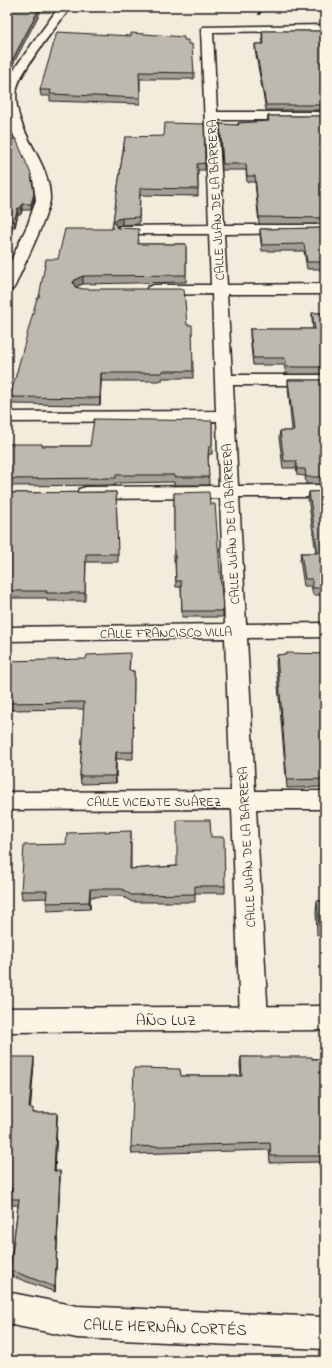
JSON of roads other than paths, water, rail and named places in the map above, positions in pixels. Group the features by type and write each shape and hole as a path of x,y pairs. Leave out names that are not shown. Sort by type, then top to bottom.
{"street":[{"path":"7,286 36,224 43,200 40,179 13,119 10,102 11,86 21,68 65,7"},
{"name":"CALLE JUAN DE LA BARRERA","path":"254,1018 207,29 325,28"},
{"path":"211,116 325,116"},
{"path":"122,230 325,229"},
{"path":"136,290 325,289"},
{"path":"224,380 325,380"},
{"path":"7,417 225,416"},
{"path":"70,493 325,491"},
{"name":"CALLE FRANCISCO VILLA","path":"7,634 325,630"},
{"name":"CALLE VICENTE SUÁREZ","path":"7,801 325,800"},
{"name":"AÑO LUZ","path":"7,1020 325,1018"},
{"name":"CALLE HERNÁN CORTÉS","path":"7,1308 77,1322 325,1333"}]}
